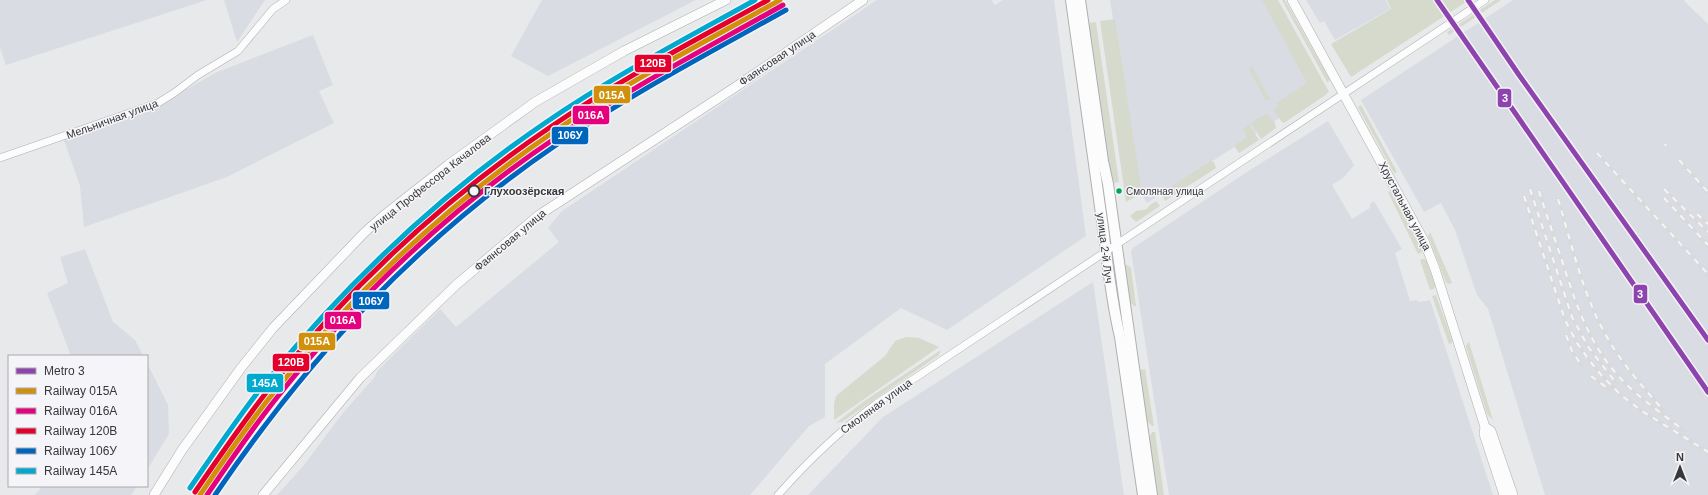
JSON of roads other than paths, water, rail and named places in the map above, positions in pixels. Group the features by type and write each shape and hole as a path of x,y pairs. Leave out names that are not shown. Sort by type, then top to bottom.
{"main road":[{"name":"улица 2-й Луч","path":"1071,0 1107,266 1114,311 1120,337 1143,495"},
{"name":"улица 2-й Луч","path":"1080,0 1103,161 1117,244 1152,495"}],"street":[{"name":"Мельничная улица","path":"0,158 158,103 198,75 238,51 272,9 286,0"},
{"name":"улица Профессора Качалова","path":"154,495 182,450 241,368 273,328 364,233 383,216 448,165 535,102 624,51 726,0"},
{"name":"Фаянсовая улица","path":"263,495 360,378 456,285 539,215 737,86 863,0"},
{"name":"Хрустальная улица","path":"1292,0 1418,229 1430,254 1485,427 1484,434 1504,495"},
{"name":"Смоляная улица","path":"778,495 822,448 866,412 1485,0"},
{"name":"Хрустальная улица","path":"1485,427 1491,431 1513,495"}],"railway":[{"path":"207,495 238,448 271,403 307,360 385,277 426,239 469,202 537,151 585,120 710,47 781,0"},
{"path":"1597,153 1708,274"},
{"path":"1679,160 1708,192"},
{"path":"1530,189 1572,317 1589,348 1617,384"},
{"path":"1664,189 1708,232"},
{"path":"1539,191 1573,294 1597,347 1614,371 1629,387 1683,430"},
{"path":"1524,196 1565,320 1577,343 1589,360 1602,376 1622,396 1642,411 1708,452"},
{"path":"1664,198 1708,245"},
{"path":"1558,199 1591,305 1607,337 1626,366 1663,410"},
{"path":"1697,214 1708,224"},
{"path":"1566,335 1572,351 1582,366"},
{"path":"1591,376 1610,390"}],"metro line":[{"name":"3","path":"1437,0 1708,392"},
{"name":"3","path":"1468,0 1519,75 1708,340"}],"rail line":[{"name":"145А","path":"190,488 245,409 296,346 361,276 431,211 506,151 570,106 649,59 755,0"},
{"name":"120В","path":"195,492 250,414 299,352 364,281 435,216 510,156 575,110 657,61 768,0"},
{"name":"015А","path":"200,495 255,416 305,354 370,285 439,220 513,161 552,133 608,97 664,64 780,0"},
{"name":"016А","path":"207,495 260,419 309,358 374,288 444,223 518,164 557,137 612,102 783,5"},
{"name":"106У","path":"215,495 289,394 328,347 370,302 413,260 459,219 508,180 586,125 671,74 786,10"}],"place":[{"name":"Глухоозёрская","path":"474,191"},
{"name":"Смоляная улица","path":"1119,191"}]}
